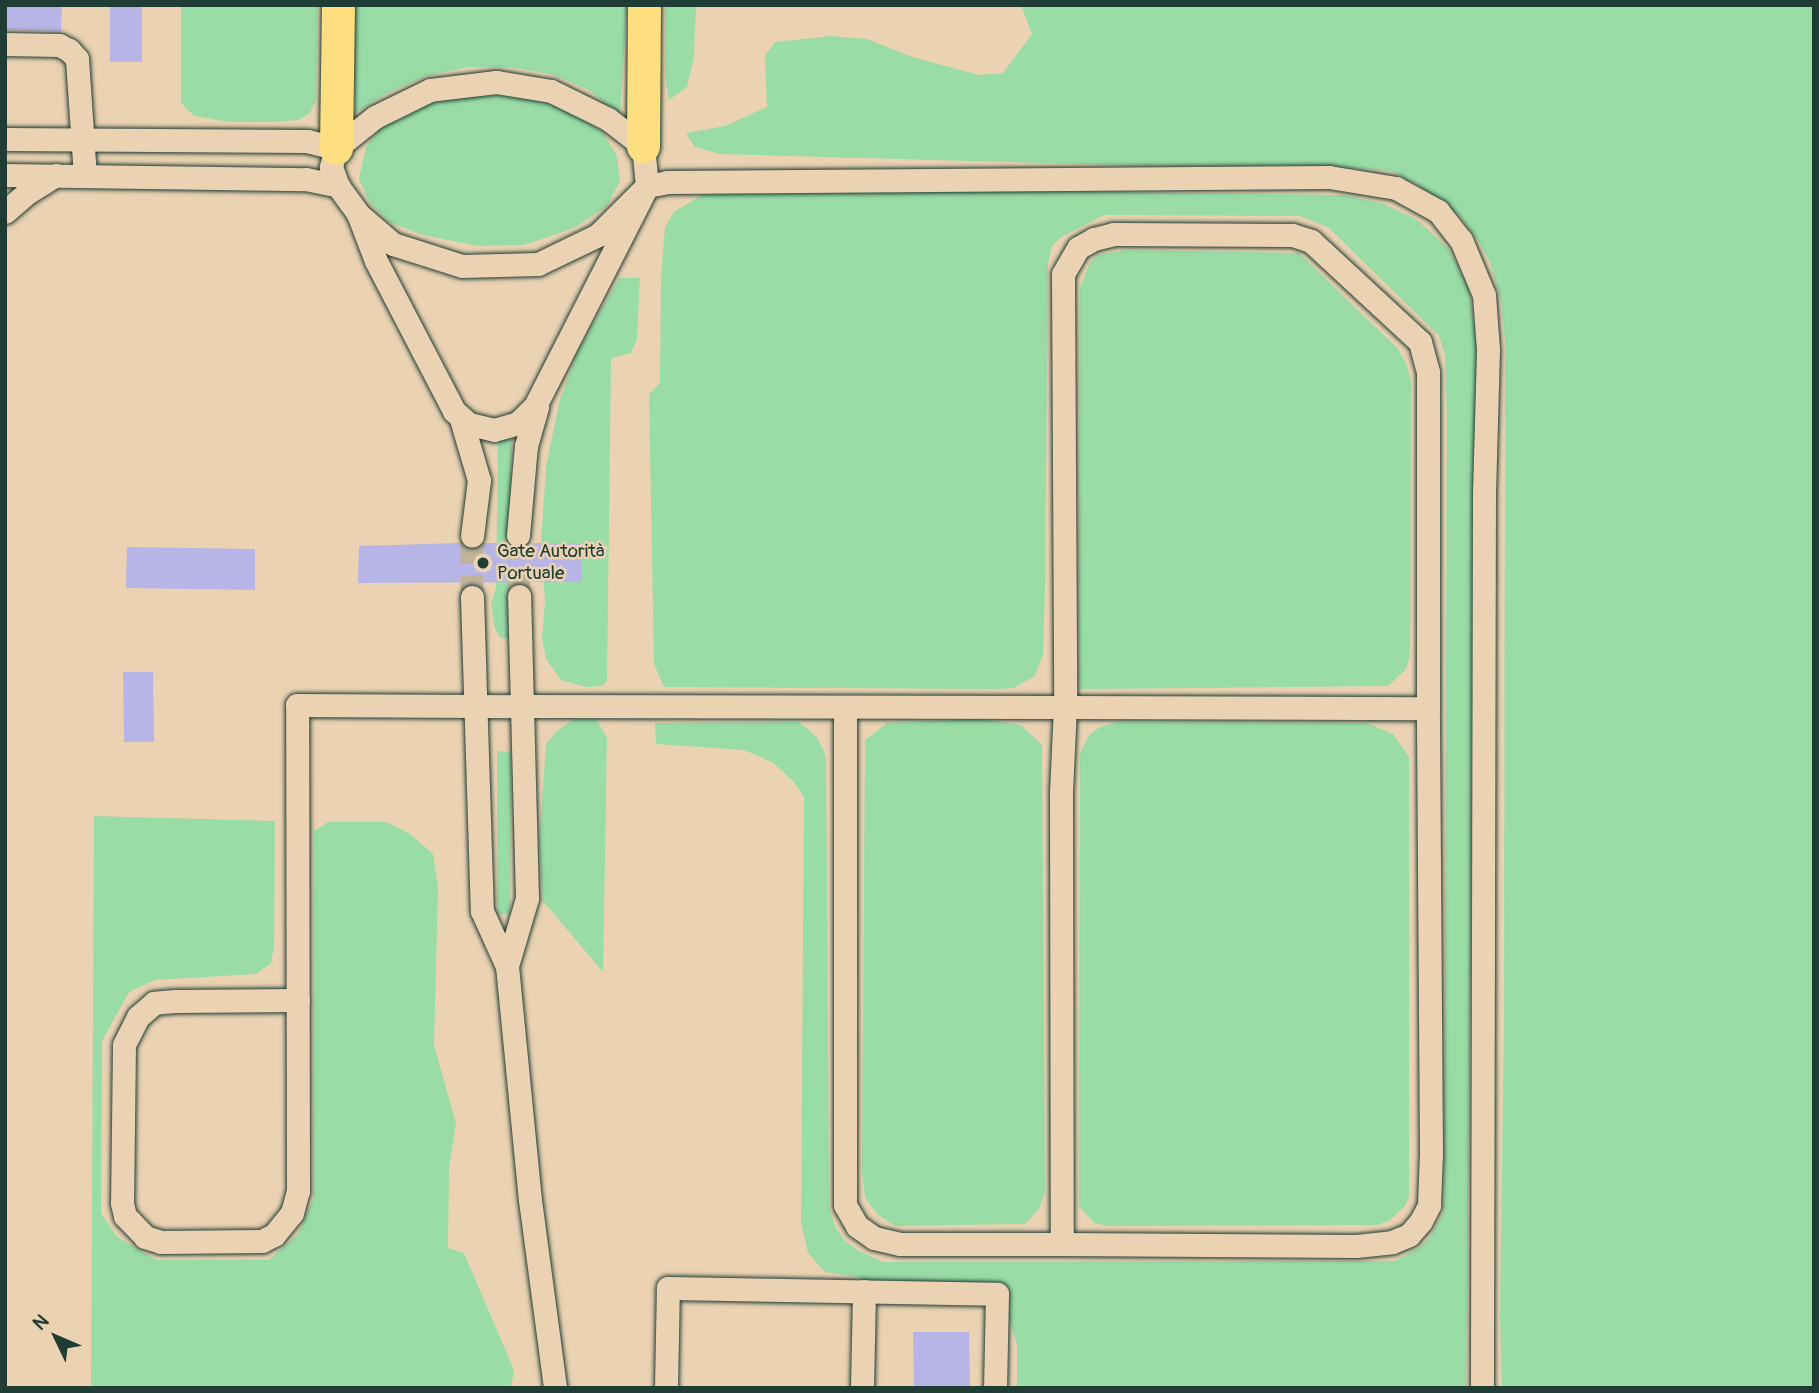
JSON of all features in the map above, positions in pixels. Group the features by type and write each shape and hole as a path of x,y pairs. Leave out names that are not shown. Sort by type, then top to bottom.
{"highway":[{"path":"335,148 338,5"},
{"path":"643,146 644,5"}],"street":[{"path":"5,44 59,44 77,59 85,175"},
{"path":"461,419 477,428 507,428 528,416 647,186 643,146 607,119 551,91 496,82 430,90 375,117 335,148 331,167 338,186 358,214 393,244 462,266 538,264 597,235 647,186 667,182 1329,177 1396,188 1438,211 1461,240 1484,295 1488,350 1484,490 1482,1388"},
{"path":"5,139 307,141 335,148"},
{"path":"5,175 306,179 338,186"},
{"path":"5,212 27,193 57,175"},
{"path":"358,214 376,261 448,401 461,419 479,480 472,536"},
{"path":"845,706 845,1205 857,1226 874,1238 900,1244 1356,1246 1392,1242 1409,1235 1421,1221 1429,1205 1431,1154 1428,372 1420,342 1311,241 1292,235 1114,234 1094,239 1078,248 1063,274 1065,707 1061,793 1062,1244"},
{"path":"518,535 526,446 539,398"},
{"path":"506,966 527,898 519,596"},
{"path":"472,597 482,911 506,966 530,1200 555,1388"},
{"path":"298,1000 154,1003 138,1017 124,1045 122,1202 125,1216 145,1237 161,1242 262,1241 274,1236 292,1213 298,1191 298,1000 297,705 1428,708"},
{"path":"666,1388 668,1288 997,1294 995,1388"},
{"path":"862,1388 864,1291"}],"green space":[{"path":"181,5 318,5 316,100 310,113 299,120 273,122 230,122 194,116 181,103"},
{"path":"355,5 627,5 620,114 587,89 551,74 509,67 468,67 426,76 384,95 355,113"},
{"path":"665,5 696,5 694,56 687,87 669,100 665,76"},
{"path":"1021,5 1814,5 1814,1388 1502,1388 1500,1315 1504,1022 1505,341 1501,301 1490,262 1459,215 1418,185 1391,171 1317,165 1155,166 720,154 695,147 686,133 725,126 767,107 765,56 775,42 831,36 867,39 912,57 979,75 1003,73 1032,34"},
{"path":"490,94 533,99 571,112 602,131 617,156 620,181 607,206 574,228 524,245 477,246 423,235 391,223 369,202 359,179 366,147 382,126 408,111 443,99"},
{"path":"809,188 1343,195 1382,203 1417,220 1448,248 1469,289 1477,346 1466,1388 1017,1388 1017,1345 1008,1316 992,1297 868,1284 858,1277 825,1272 808,1253 801,1222 804,797 793,781 772,762 744,750 656,744 655,723 799,722 817,737 826,756 830,1211 836,1229 845,1241 857,1250 883,1262 1395,1261 1420,1247 1430,1237 1443,1213 1444,1196 1447,415 1445,355 1439,336 1329,228 1300,216 1105,215 1061,237 1052,246 1048,263 1043,654 1035,676 1014,688 996,689 664,687 654,664 649,394 660,383 661,278 665,227 674,212 703,194"},
{"path":"1126,250 1299,253 1398,349 1407,365 1411,383 1410,654 1406,669 1388,686 1079,689 1080,287 1090,263 1097,255"},
{"path":"619,278 640,278 637,339 631,353 611,358 607,680 603,686 586,687 561,680 546,659 542,638 545,601 541,543 546,466 560,399 577,353"},
{"path":"509,437 512,441 508,639 500,638 494,625 491,604 496,588 498,440"},
{"path":"596,719 607,738 603,972 543,901 539,843 546,744 572,720"},
{"path":"979,719 1021,725 1042,745 1045,1192 1039,1209 1025,1224 895,1226 877,1214 865,1198 862,1171 865,740 887,723"},
{"path":"1118,722 1367,723 1393,734 1409,757 1409,1196 1405,1206 1390,1220 1378,1225 1107,1226 1094,1223 1079,1206 1080,754 1089,735 1100,727"},
{"path":"497,751 511,752 510,915 497,913"},
{"path":"94,816 275,821 274,947 271,963 256,974 155,980 129,992 102,1041 101,1213 117,1237 157,1260 269,1260 298,1234 313,1199 314,831 328,822 386,822 409,833 433,854 438,887 434,1045 456,1124 449,1168 448,1248 464,1253 514,1370 511,1388 91,1388"}],"building":[{"path":"5,5 62,5 61,31 5,30"},
{"path":"110,5 142,5 142,62 110,62"},
{"name":"Gate Autorità Portuale","path":"461,543 471,550 484,543 507,543 517,549 529,543 582,543 582,582 358,583 359,546"},
{"path":"127,547 255,549 255,590 126,588"},
{"path":"123,672 153,672 154,742 124,742"},
{"path":"913,1332 969,1332 970,1388 914,1388"}],"tunnel":[{"path":"518,535 519,596"},
{"path":"472,536 472,597"}],"place":[{"name":"Gate Autorità Portuale","path":"483,563"}]}
